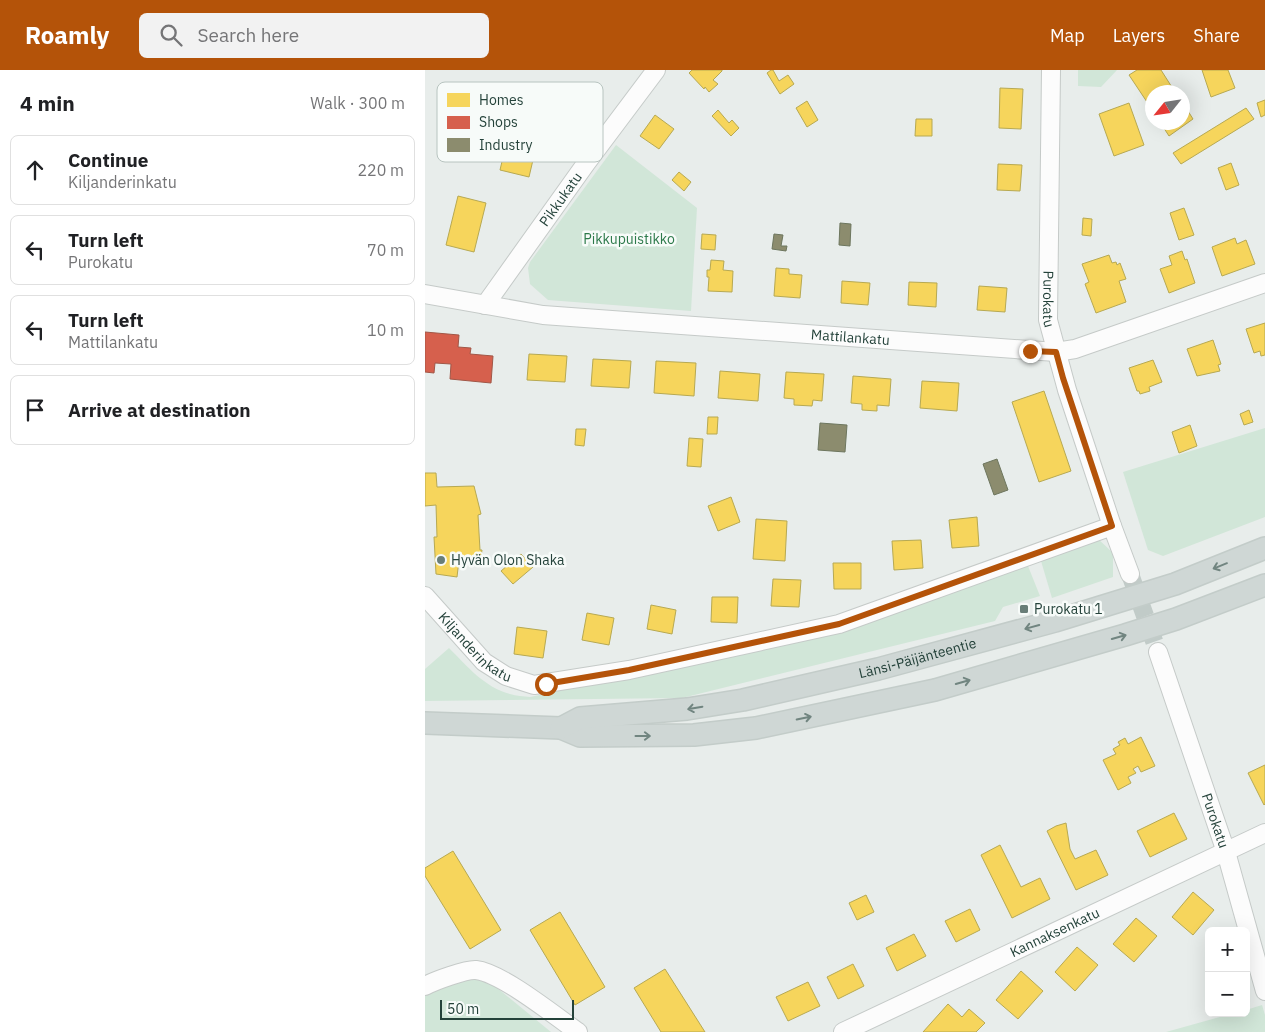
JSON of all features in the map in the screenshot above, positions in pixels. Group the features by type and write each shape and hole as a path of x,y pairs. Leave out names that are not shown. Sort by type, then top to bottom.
{"main road":[{"name":"Länsi-Päijänteentie","path":"425,723 561,728 580,736 607,726 743,700 878,669 1055,621 1175,584 1265,548"},
{"name":"Länsi-Päijänteentie","path":"607,726 694,735 755,728 935,690 1125,636 1265,585"}],"street":[{"name":"Pikkukatu","path":"603,141 656,70"},
{"name":"Purokatu","path":"1051,70 1048,320 1063,378 1112,526 1130,574"},
{"name":"Pikkukatu","path":"485,305 587,162"},
{"name":"Mattilankatu","path":"425,294 543,315 1056,352 1075,349 1265,283"},
{"name":"Kiljanderinkatu","path":"425,596 484,662 506,676 534,685 629,670 839,624 1112,526"},
{"name":"Purokatu","path":"1158,652 1226,852 1265,990"},
{"name":"Kannaksenkatu","path":"843,1032 1265,834"},
{"path":"425,986 435,980 475,970 500,978 578,1032"}],"green space":[{"path":"1078,70 1117,70 1101,87 1078,86"},
{"name":"Pikkupuistikko","path":"616,145 697,208 691,311 548,300 530,284 528,268 530,262"},
{"path":"1265,428 1265,517 1163,556 1148,550 1123,472"},
{"path":"1096,537 1113,553 1113,577 1052,598 1041,561"},
{"path":"1028,566 1040,596 1003,607 995,621 682,698 425,701 425,669 449,648 469,669 492,686 512,695 530,697 844,631"},
{"path":"472,976 496,987 551,1032 425,1032 425,996 437,989"},
{"path":"1262,1005 1265,1015 1265,1032 1166,1032 1220,1017 1250,1017 1250,1009"}],"building: Homes":[{"path":"692,70 722,71 713,80 718,84 709,92 689,73"},
{"path":"773,70 779,81 788,75 794,84 780,94 767,73"},
{"path":"1137,70 1161,70 1171,85 1145,85 1145,99 1129,75"},
{"path":"1202,70 1228,70 1235,88 1211,97"},
{"path":"1000,88 1023,89 1021,129 999,128"},
{"path":"1265,100 1265,115 1261,117 1257,103"},
{"path":"807,101 818,120 807,127 796,108"},
{"path":"1129,103 1144,145 1114,156 1099,114"},
{"path":"1246,108 1254,119 1181,164 1173,153"},
{"path":"718,110 729,123 732,120 739,128 731,136 712,116"},
{"path":"655,115 674,129 659,149 640,136"},
{"path":"916,119 932,119 932,136 915,136"},
{"path":"1165,130 1177,130 1169,136"},
{"path":"502,162 533,162 529,177 500,170"},
{"path":"1231,163 1239,185 1226,190 1218,168"},
{"path":"998,164 1022,165 1020,191 997,190"},
{"path":"679,172 691,182 684,191 672,180"},
{"path":"458,196 486,203 474,252 446,245"},
{"path":"1184,208 1194,235 1179,240 1170,213"},
{"path":"1083,218 1092,219 1091,236 1082,235"},
{"path":"702,234 716,235 715,250 701,249"},
{"path":"1235,238 1237,244 1246,240 1255,264 1222,276 1212,247"},
{"path":"1182,251 1185,260 1187,259 1195,283 1169,293 1160,269 1172,265 1169,256"},
{"path":"1109,255 1112,263 1116,262 1117,265 1120,263 1126,279 1119,281 1126,302 1096,313 1085,284 1089,282 1082,264"},
{"path":"711,260 724,261 723,270 733,271 732,292 708,291 709,277 707,277 707,270 710,270"},
{"path":"776,268 789,269 789,274 802,275 800,298 774,296"},
{"path":"842,281 870,283 868,305 841,303"},
{"path":"909,282 937,283 936,307 908,305"},
{"path":"979,286 1007,288 1005,312 977,310"},
{"path":"1265,323 1265,355 1261,356 1260,351 1254,353 1246,329"},
{"path":"1213,340 1221,364 1218,365 1220,371 1197,376 1187,349"},
{"path":"529,354 567,356 565,382 527,380"},
{"path":"593,359 631,361 629,388 591,386"},
{"path":"1153,360 1162,382 1149,387 1150,391 1140,394 1137,391 1129,368"},
{"path":"656,361 696,363 694,396 654,393"},
{"path":"720,371 760,374 758,401 718,398"},
{"path":"786,372 824,374 822,401 813,400 812,406 794,405 794,399 784,398"},
{"path":"853,376 891,379 889,406 877,405 877,411 862,410 862,404 851,403"},
{"path":"922,381 959,383 957,411 920,408"},
{"path":"1044,391 1071,471 1039,482 1012,402"},
{"path":"1249,410 1253,422 1244,425 1240,414"},
{"path":"708,417 718,417 717,434 707,434"},
{"path":"1190,425 1197,446 1179,453 1172,432"},
{"path":"576,429 586,429 584,446 575,445"},
{"path":"689,438 703,439 701,467 687,466"},
{"path":"425,473 436,473 437,487 474,486 481,514 478,515 480,550 482,550 480,564 459,560 457,577 436,574 434,537 437,537 436,505 425,506"},
{"path":"731,497 740,522 718,531 708,506"},
{"path":"977,517 979,546 952,548 949,520"},
{"path":"756,519 787,521 785,561 753,559"},
{"path":"921,540 923,568 894,570 892,541"},
{"path":"521,554 533,567 513,584 501,571"},
{"path":"833,563 861,563 861,589 834,589"},
{"path":"773,579 801,580 799,607 771,606"},
{"path":"712,597 738,597 737,623 711,622"},
{"path":"651,605 676,610 672,634 647,629"},
{"path":"587,613 614,618 609,645 582,640"},
{"path":"517,627 547,631 543,658 514,654"},
{"path":"1141,737 1155,766 1141,772 1138,766 1133,769 1136,773 1128,777 1131,783 1118,790 1103,760 1116,754 1113,749 1120,745 1118,742 1125,738 1128,744"},
{"path":"1265,765 1265,804 1264,805 1248,773"},
{"path":"1174,813 1187,839 1150,857 1137,831"},
{"path":"1066,823 1070,849 1075,859 1096,850 1108,875 1076,890 1047,831"},
{"path":"1000,845 1021,887 1040,878 1050,899 1012,918 981,855"},
{"path":"453,851 501,930 470,949 425,876 425,868"},
{"path":"1193,892 1214,910 1193,935 1172,917"},
{"path":"866,895 874,912 857,920 849,903"},
{"path":"970,909 980,930 956,942 945,921"},
{"path":"560,912 605,987 575,1005 530,930"},
{"path":"1136,918 1157,936 1134,962 1113,944"},
{"path":"914,934 926,956 897,971 886,948"},
{"path":"1077,947 1098,965 1075,991 1055,972"},
{"path":"853,964 864,986 838,999 827,977"},
{"path":"665,969 705,1032 661,1032 634,988"},
{"path":"1021,971 1043,991 1018,1019 996,1000"},
{"path":"808,982 820,1006 788,1021 776,997"},
{"path":"948,1004 962,1017 969,1009 985,1023 976,1032 923,1032"}],"building: Shops":[{"path":"425,332 459,335 458,347 471,348 470,354 493,356 491,383 450,379 451,364 435,363 434,373 425,372"}],"building: Industry":[{"path":"840,223 851,224 850,246 839,245"},
{"path":"774,234 783,235 781,246 787,246 786,251 772,249"},
{"path":"820,423 847,425 845,452 818,450"},
{"path":"997,459 1008,490 994,495 983,464"}],"tunnel":[{"path":"1130,574 1158,652"}],"place":[{"name":"Hyvän Olon Shaka","path":"441,560"},
{"name":"Purokatu 1","path":"1024,609"}],"route":[{"path":"546,684 629,670 839,624 1112,526 1056,352 1030,351"}]}
